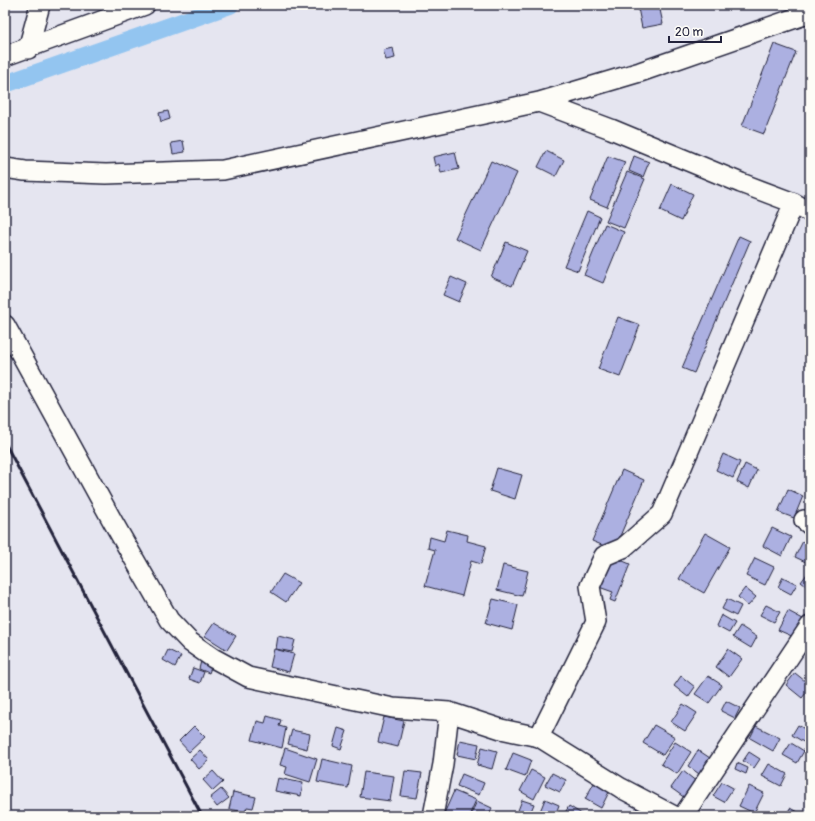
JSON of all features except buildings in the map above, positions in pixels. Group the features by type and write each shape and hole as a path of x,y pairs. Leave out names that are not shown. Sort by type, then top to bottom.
{"street":[{"path":"28,49 40,5"},
{"path":"5,56 28,49 145,5"},
{"path":"5,168 25,171 106,174 224,170 539,102 640,72 810,13"},
{"path":"539,102 611,129 802,207 662,514 623,548 604,556 598,568 590,586 596,622 540,737"},
{"path":"5,325 109,516 169,620 190,642 213,658 248,677 393,708 449,712 501,729 540,737 622,788 674,816"},
{"path":"684,816 810,626"},
{"path":"432,816 442,764 449,712"}],"waterway":[{"path":"5,84 230,5"}],"railway":[{"path":"5,443 202,816"}]}
